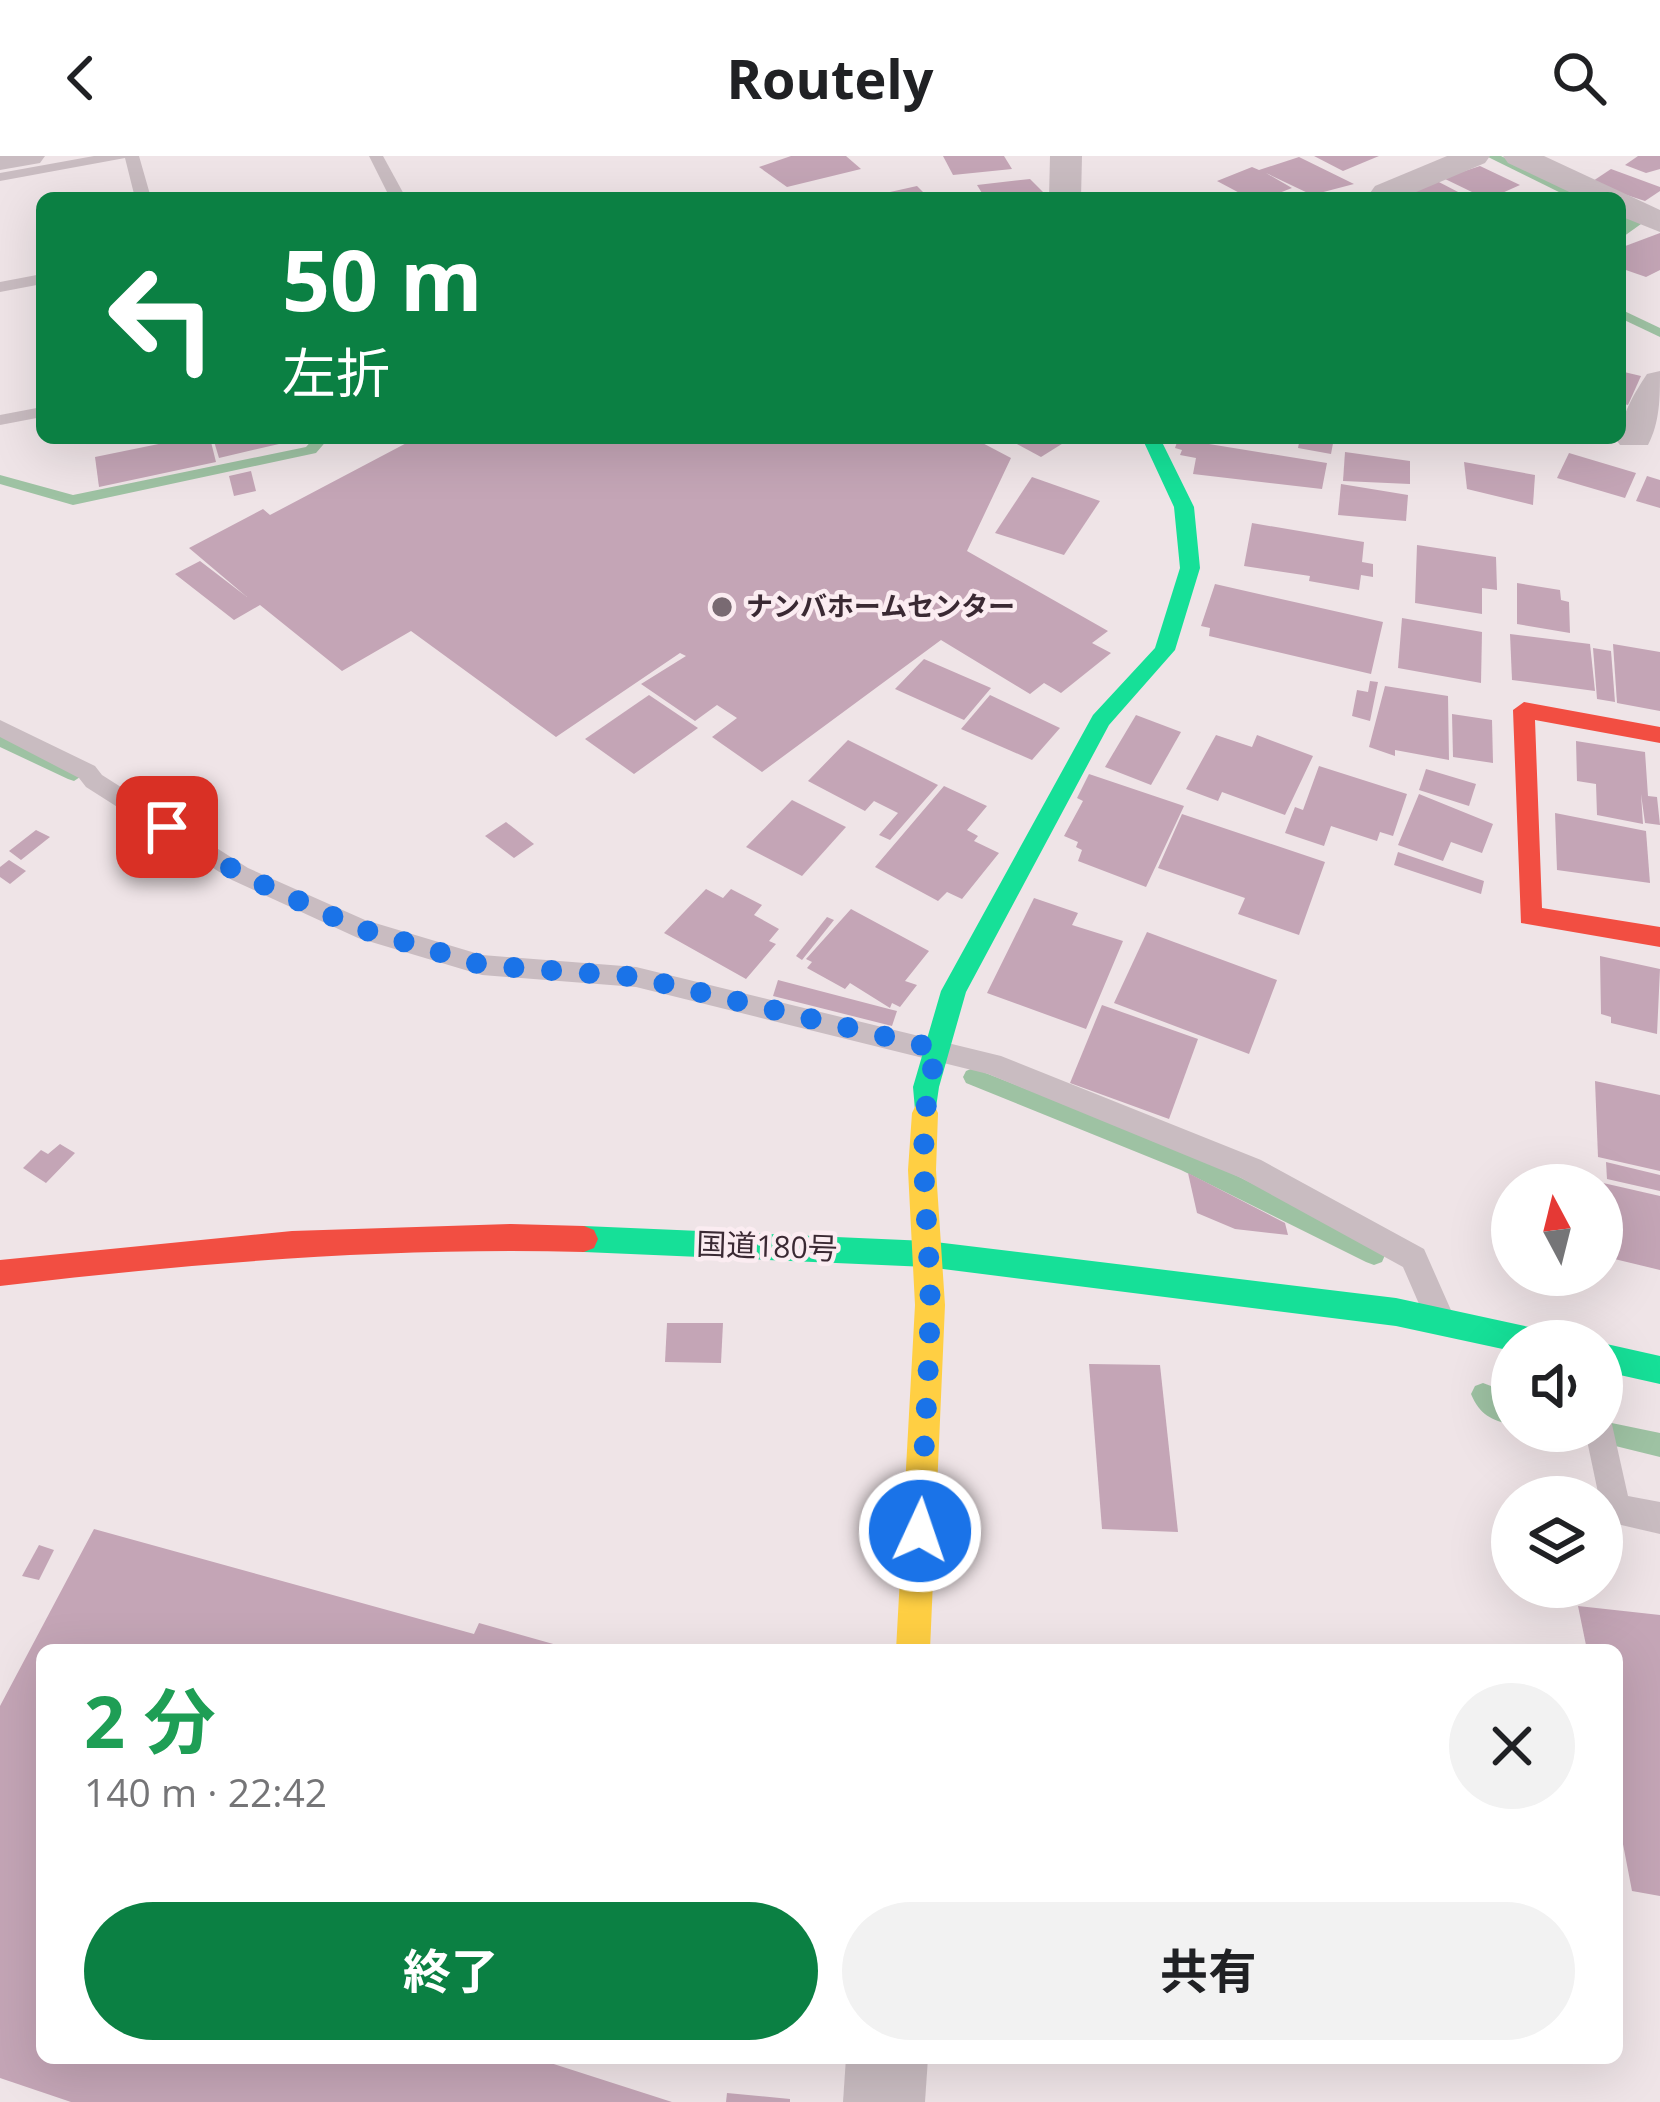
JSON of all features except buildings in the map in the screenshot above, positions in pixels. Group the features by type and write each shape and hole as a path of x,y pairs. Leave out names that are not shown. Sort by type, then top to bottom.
{"main road":[{"path":"913,1644 930,1305 922,1169 926,1088 954,991 1052,802 1101,720 1165,650 1190,568 1184,507 1154,444"},
{"path":"1660,735 1525,710 1530,916 1660,938"},
{"name":"国道180号","path":"0,1273 129,1257 324,1243 530,1237 927,1254 1396,1312 1491,1333"},
{"path":"1623,1362 1660,1370"}],"street":[{"path":"0,161 29,156"},
{"path":"1065,192 1066,156"},
{"path":"1388,192 1474,156"},
{"path":"1519,156 1555,188"},
{"path":"1626,206 1660,222"},
{"path":"1638,439 1660,382"},
{"path":"884,2102 887,2064"}],"lane":[{"path":"0,177 119,156"},
{"path":"132,156 141,192"},
{"path":"376,156 395,192"},
{"path":"0,287 36,280"},
{"path":"0,420 36,413"},
{"path":"0,728 87,772 240,874 358,928 482,965 636,977 938,1049 992,1064 1251,1169 1414,1258 1441,1322"},
{"path":"1604,1452 1615,1510 1660,1518"}],"waterway":[{"path":"1492,156 1567,192"},
{"path":"1626,220 1635,224 1626,231"},
{"path":"1626,316 1660,333"},
{"path":"0,479 73,500 311,450 316,444"},
{"path":"0,740 74,775"},
{"path":"973,1077 1189,1163 1374,1255"},
{"path":"1483,1394 1491,1405"},
{"path":"1623,1437 1660,1445"}],"traffic: fast":[{"path":"925,1113 926,1087 954,991 1101,720 1165,650 1190,568 1184,507 1154,444"},
{"path":"584,1239 927,1254 1396,1312 1491,1333"},
{"path":"1623,1362 1660,1370"}],"traffic: slow":[{"path":"913,1644 930,1305 922,1170 925,1113"}],"traffic: jam":[{"path":"1660,735 1524,710 1530,916 1660,937"},
{"path":"0,1273 292,1244 584,1239"}],"place":[{"name":"ナンバホームセンター","path":"722,607"}],"route":[{"path":"167,827 240,874 358,928 482,965 636,977 938,1049 926,1088 922,1169 930,1305 920,1531"}]}
